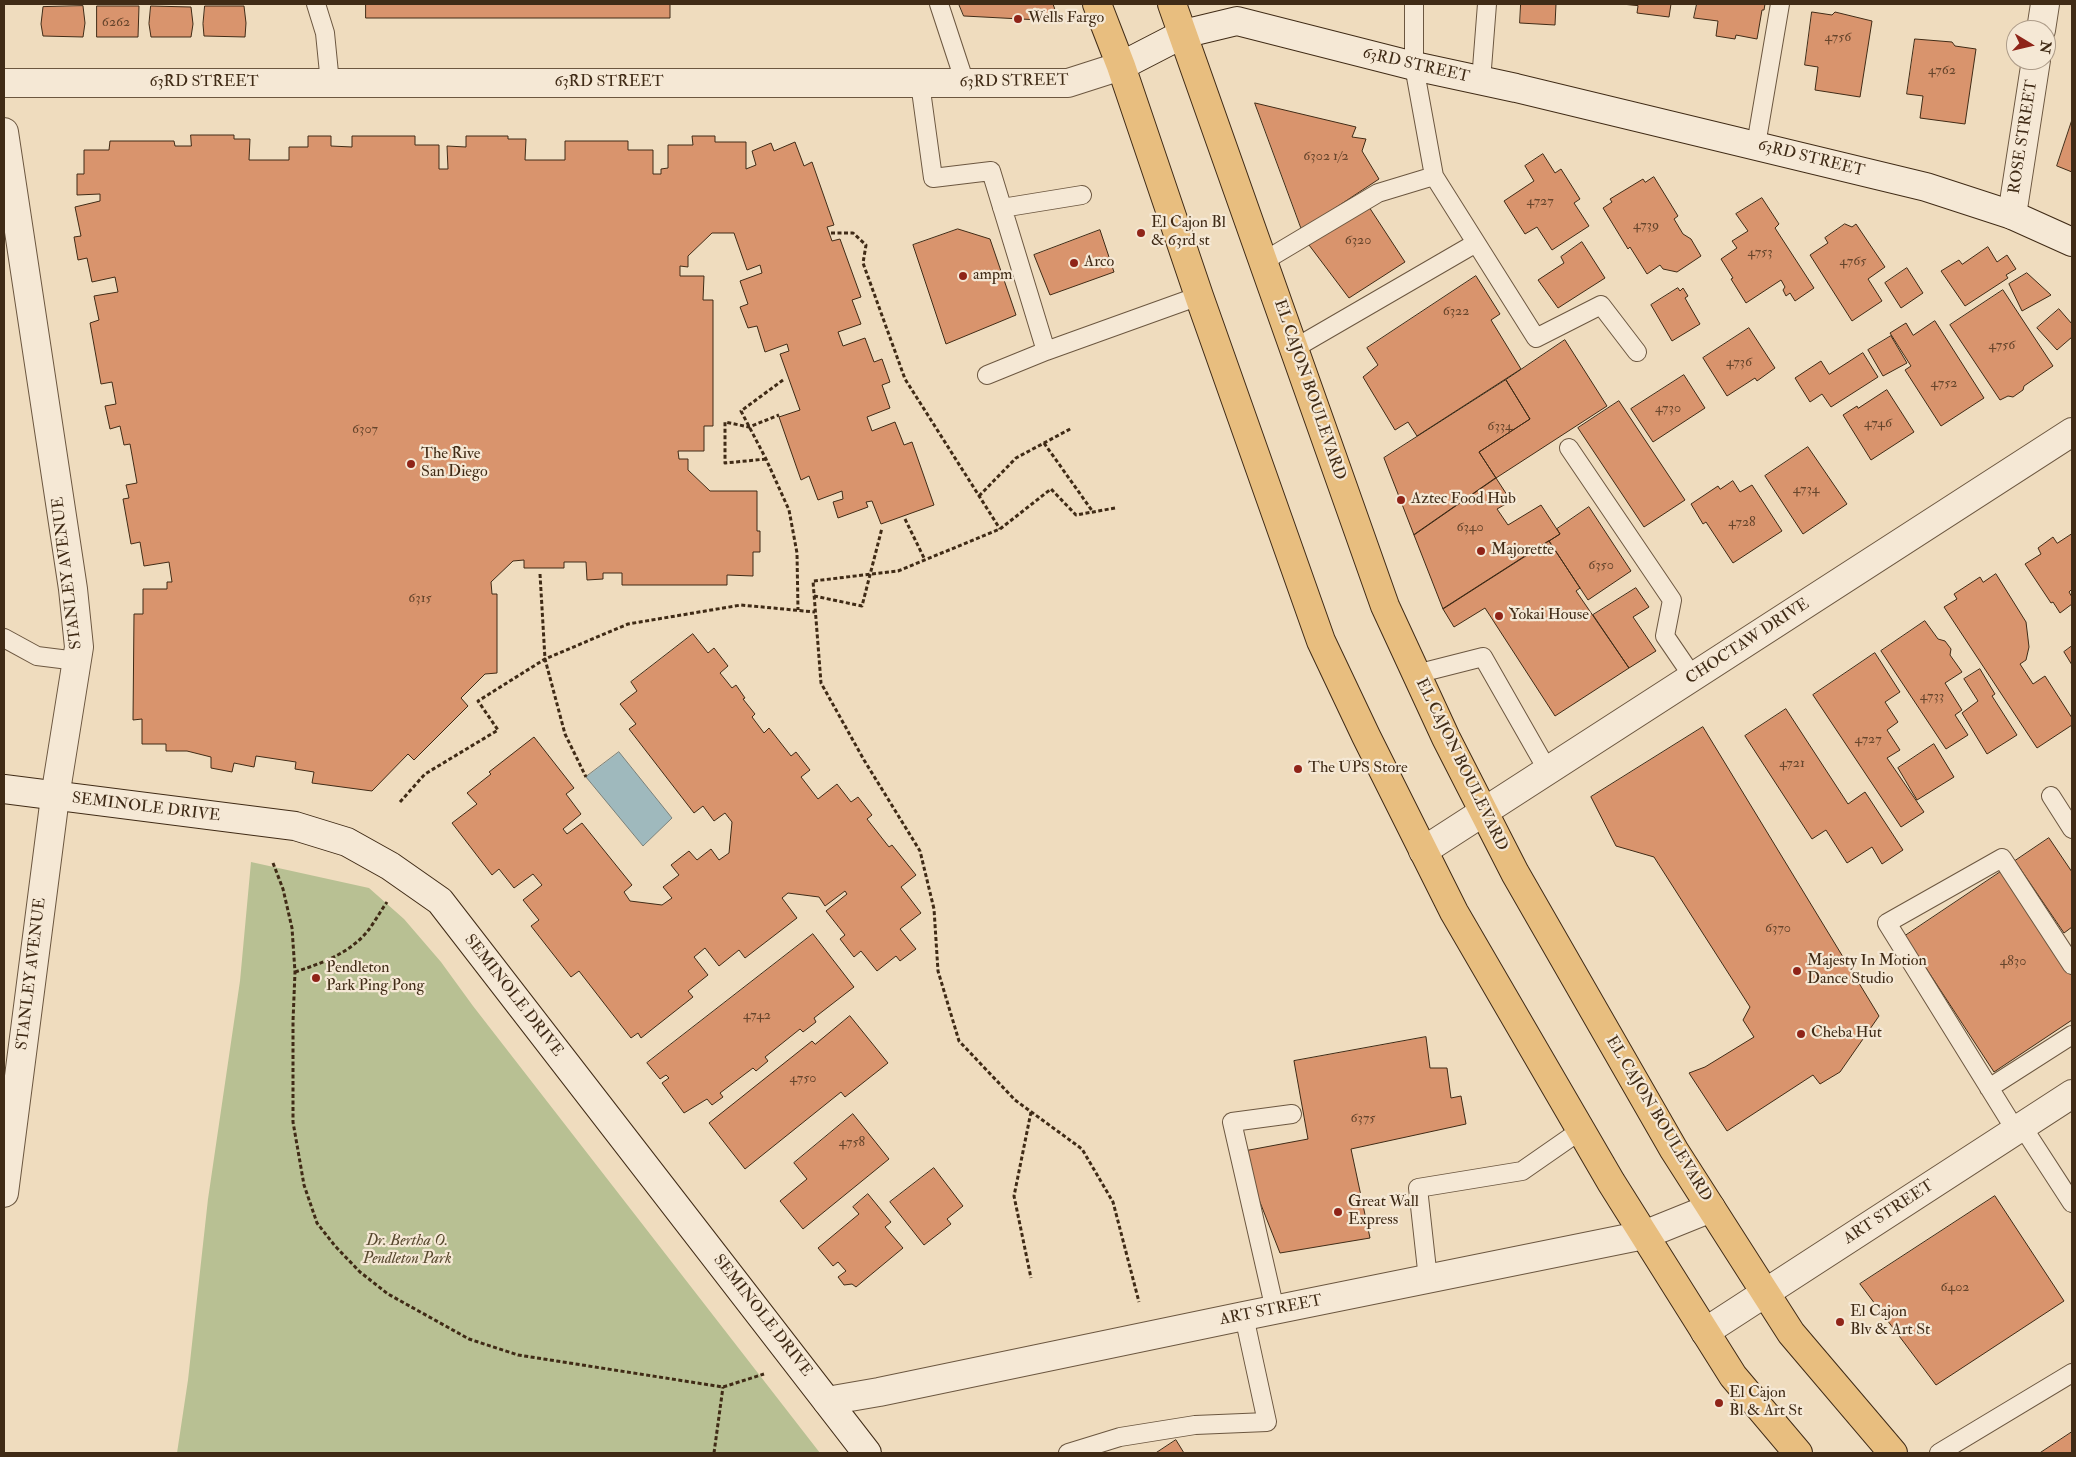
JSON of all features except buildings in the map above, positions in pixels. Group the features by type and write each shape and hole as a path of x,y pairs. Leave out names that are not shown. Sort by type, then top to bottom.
{"main road":[{"path":"1097,4 1121,66 1199,296 1321,641 1454,912 1610,1182 1733,1376 1798,1453"},
{"name":"EL CAJON BOULEVARD","path":"1172,4 1385,606 1484,813 1515,872 1674,1150 1710,1208 1791,1333 1893,1453"}],"street":[{"path":"2043,20 2045,4"},
{"name":"63RD STREET","path":"4,83 1068,84 1121,66 1183,34 1237,21 1414,66 1756,145 1926,187 2012,215 2072,242"},
{"name":"ROSE STREET","path":"2012,215 2034,70"},
{"name":"STANLEY AVENUE","path":"4,132 13,253 72,589 79,647 55,797 4,1193"},
{"name":"CHOCTAW DRIVE","path":"1424,851 2072,432"},
{"name":"SEMINOLE DRIVE","path":"4,790 295,826 347,842 390,866 440,901 867,1453"},
{"name":"ART STREET","path":"1705,1332 2072,1094"},
{"name":"ART STREET","path":"827,1401 879,1392 1644,1235 1710,1208"}],"lane":[{"path":"316,4 325,32 330,83"},
{"path":"939,4 965,83"},
{"path":"1414,4 1414,66 1434,176 1536,338 1601,305 1637,352"},
{"path":"1482,81 1487,4"},
{"path":"1756,145 1780,4"},
{"path":"920,83 933,178 991,171 1046,351"},
{"path":"1264,261 1378,193 1434,176"},
{"path":"1002,208 1082,195"},
{"path":"1295,348 1476,243"},
{"path":"987,376 1046,351 1199,296"},
{"path":"1569,448 1672,600 1665,636 1693,677"},
{"path":"4,638 37,656 77,660"},
{"path":"1416,674 1483,657 1548,771"},
{"path":"2050,796 2072,829"},
{"path":"2072,965 2002,858 1887,923 1989,1088 2072,1204"},
{"path":"1989,1088 2072,1035"},
{"path":"1275,1310 1232,1122 1292,1114"},
{"path":"1428,1279 1418,1188 1522,1171 1581,1130"},
{"path":"1068,1453 1129,1435 1195,1425 1267,1422 1244,1316"},
{"path":"1939,1453 2072,1373"}],"path":[{"path":"831,234 853,233 866,245 863,263 906,379 1000,529"},
{"path":"783,380 740,411 766,459 789,510 797,553 798,610"},
{"path":"766,459 725,463 725,422 749,427 779,415"},
{"path":"979,496 1016,458 1072,428"},
{"path":"1044,443 1093,512"},
{"path":"1114,508 1076,515 1051,489 1000,529 925,560 898,570 813,581 821,683 920,852 934,909 938,971 959,1041 1015,1100 1082,1149 1113,1202 1139,1302"},
{"path":"905,519 925,560"},
{"path":"814,596 862,606 882,528"},
{"path":"540,574 545,659 565,734 586,776"},
{"path":"400,802 425,774 498,730 478,701 545,659 628,624 741,605 815,612"},
{"path":"272,863 283,889 292,928 296,972 293,1021 293,1122 304,1185 317,1223 334,1246 360,1272 388,1294 469,1339 518,1355 723,1386 764,1374"},
{"path":"296,972 323,963 348,950 367,932 388,900"},
{"path":"1031,1112 1014,1196 1031,1278"},
{"path":"714,1453 723,1386"}],"green space":[{"name":"Dr. Bertha O. Pendleton Park","path":"251,862 369,888 404,919 441,962 473,1006 820,1453 177,1453 188,1380 208,1199 240,981"}],"water":[{"path":"619,752 672,818 643,846 586,777"}],"place":[{"name":"Wells Fargo","path":"1018,19"},
{"name":"El Cajon Bl & 63rd st","path":"1141,233"},
{"name":"Arco","path":"1074,263"},
{"name":"ampm","path":"963,276"},
{"name":"The Rive San Diego","path":"411,464"},
{"name":"Aztec Food Hub","path":"1401,500"},
{"name":"Majorette","path":"1481,551"},
{"name":"Yokai House","path":"1499,616"},
{"name":"The UPS Store","path":"1298,769"},
{"name":"Majesty In Motion Dance Studio","path":"1797,971"},
{"name":"Pendleton Park Ping Pong","path":"316,978"},
{"name":"Cheba Hut","path":"1801,1034"},
{"name":"Great Wall Express","path":"1338,1212"},
{"name":"El Cajon Blv & Art St","path":"1840,1322"},
{"name":"El Cajon Bl & Art St","path":"1719,1403"}]}
